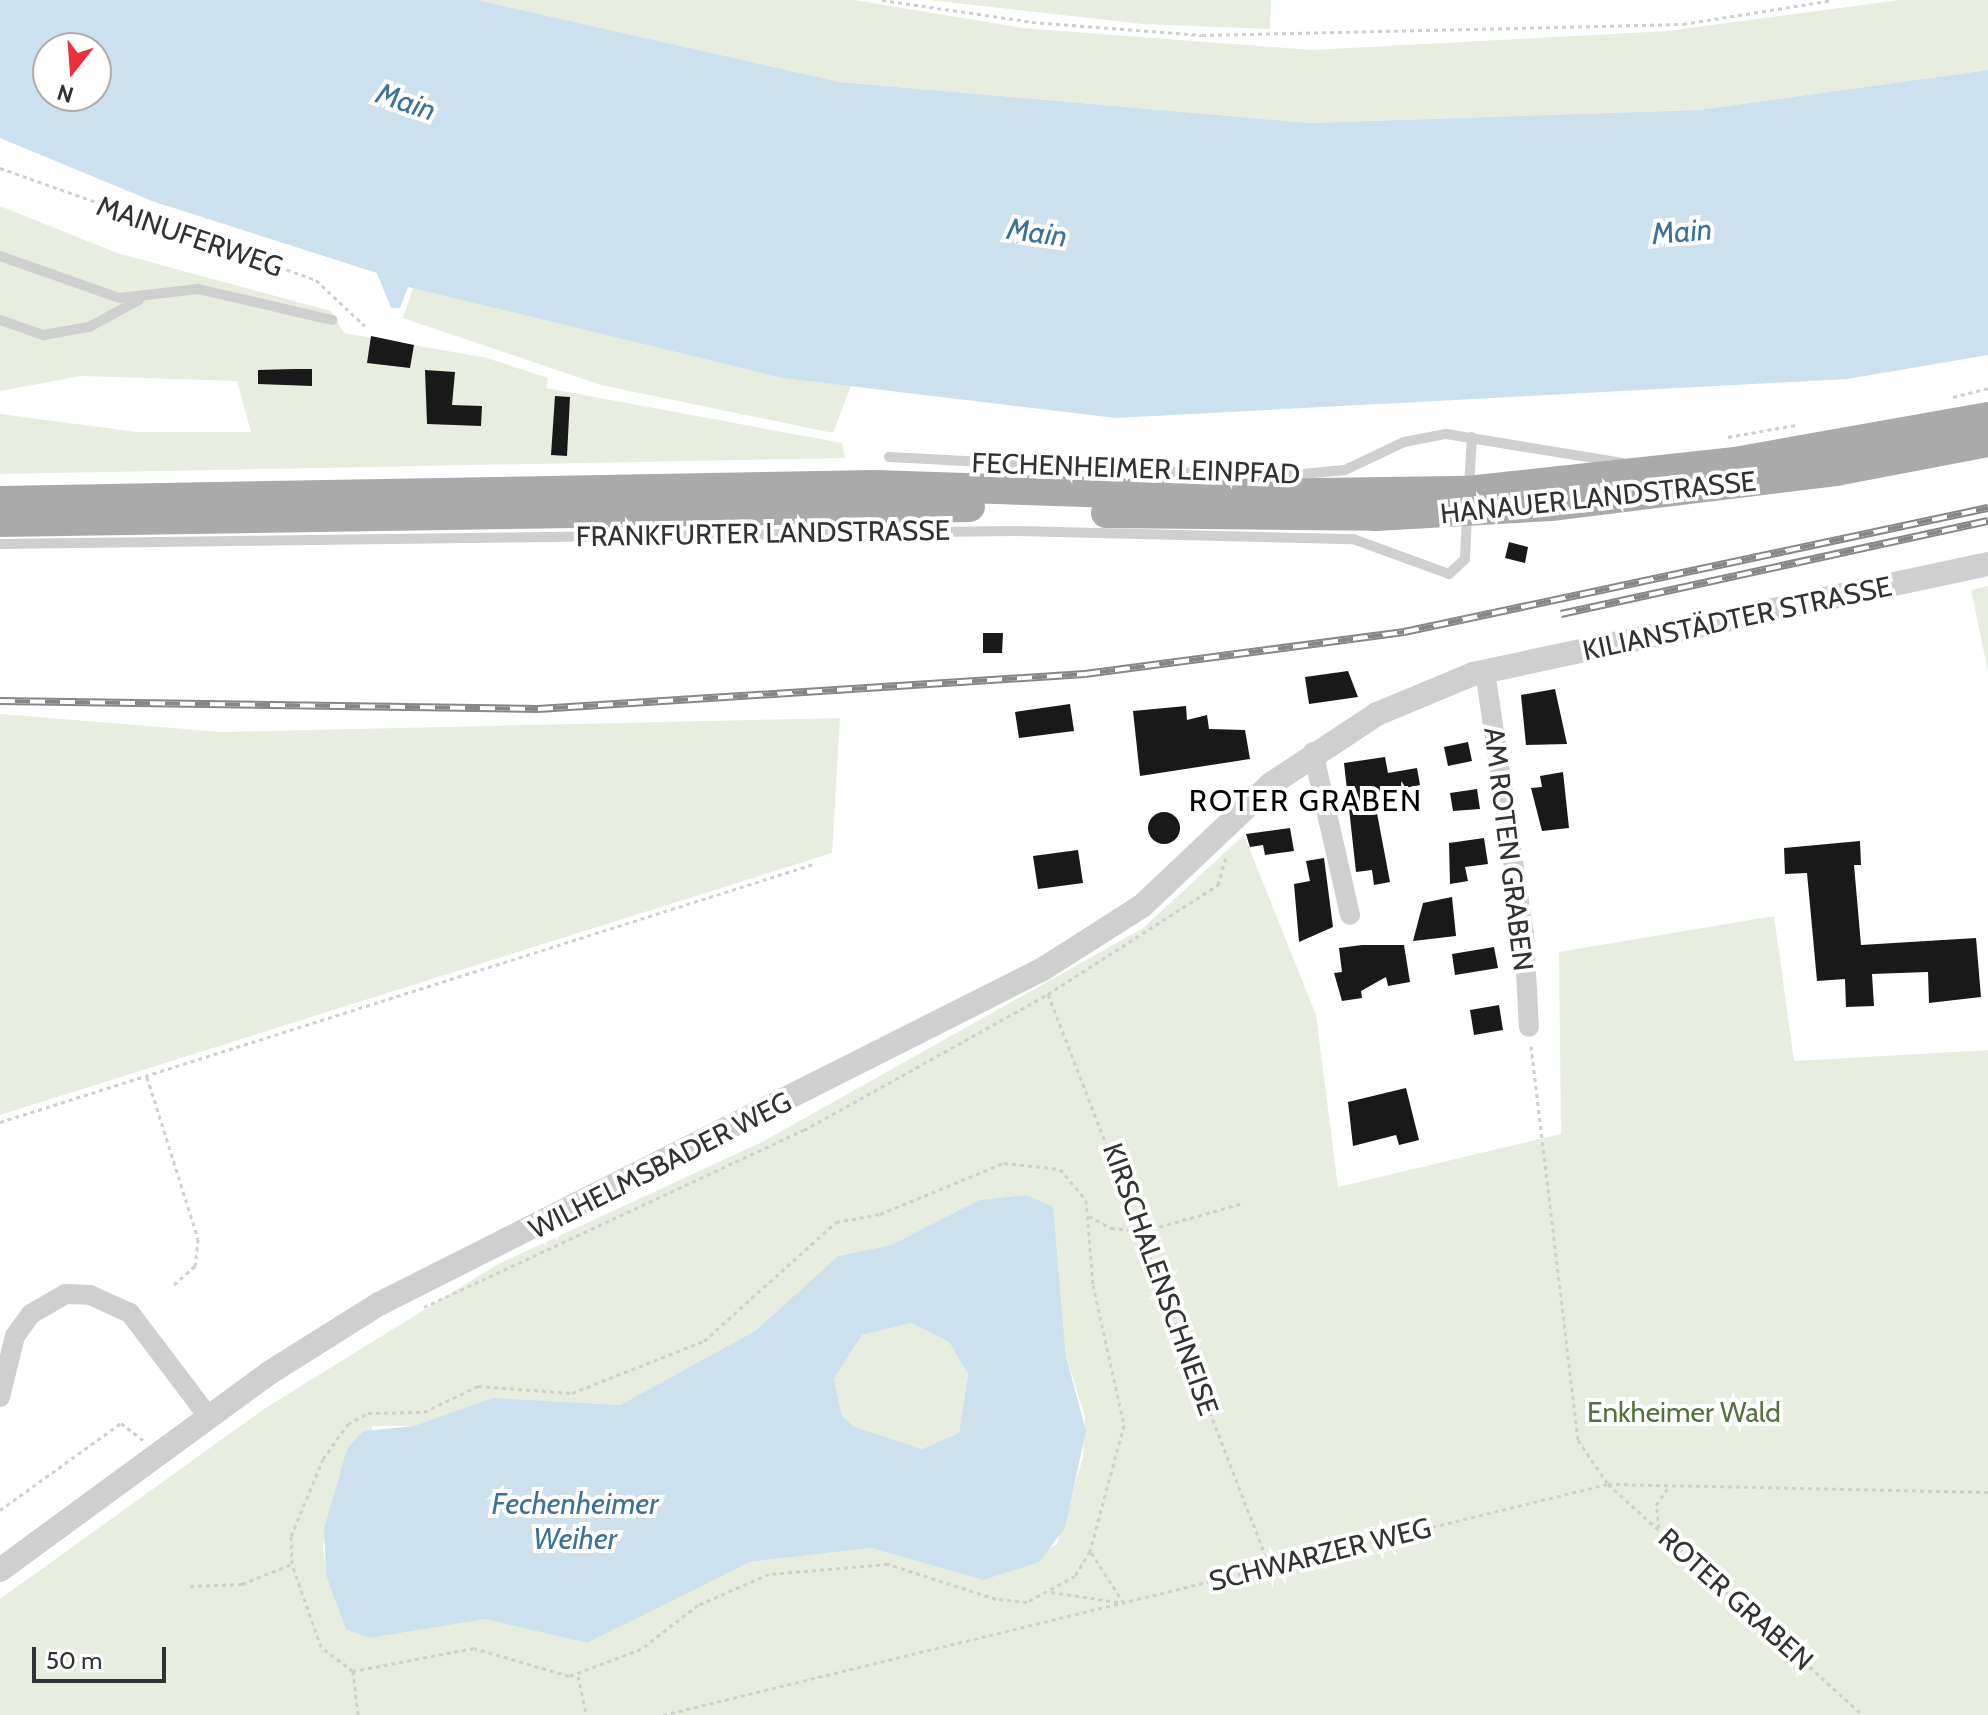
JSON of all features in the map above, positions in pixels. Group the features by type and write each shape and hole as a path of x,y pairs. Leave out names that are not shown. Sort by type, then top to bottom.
{"main road":[{"path":"1920,431 1988,406"},
{"name":"HANAUER LANDSTRASSE","path":"1468,502 1920,431 1988,417"},
{"name":"HANAUER LANDSTRASSE","path":"0,522 865,506 1204,517 1468,502 1891,462 1988,442"},
{"path":"1891,462 1988,457"},
{"path":"0,501 875,485 1468,502"}],"street":[{"name":"KILIANSTÄDTER STRASSE","path":"1485,671 1988,564"},
{"name":"WILHELMSBADER WEG","path":"0,1570 208,1416 379,1304 1043,969 1142,906 1313,752 1406,700 1485,671"},
{"name":"AM ROTEN GRABEN","path":"1485,671 1524,935 1529,1027"},
{"path":"1313,752 1350,915"},
{"path":"0,1397 15,1336 31,1314 65,1294 90,1295 130,1313 208,1416"}],"lane":[{"path":"0,256 141,299"},
{"path":"0,320 35,336 73,331 141,299 198,289 332,320"},
{"path":"1468,502 1472,437"},
{"name":"FECHENHEIMER LEINPFAD","path":"889,457 1272,477 1345,470 1419,438 1472,437 1665,471"},
{"name":"FRANKFURTER LANDSTRASSE","path":"0,544 1014,531 1353,539 1449,574 1465,559 1468,502"}],"path":[{"path":"882,0 1032,22 1202,35 1683,24 1833,0"},
{"name":"MAINUFERWEG","path":"0,168 316,280 365,326"},
{"path":"0,1122 814,864"},
{"name":"KIRSCHALENSCHNEISE","path":"416,1310 607,1228 804,1130 1048,994 1144,1231 1270,1565"},
{"name":"ROTER GRABEN","path":"1529,1027 1578,1440 1608,1484 1863,1715"},
{"path":"147,1077 198,1239 195,1266 173,1285"},
{"path":"1004,1163 1060,1169 1075,1180 1089,1216 1093,1285 1124,1425 1090,1551 1075,1576 1051,1592 1027,1602 996,1599 872,1563 769,1574 739,1582 641,1649 578,1675 548,1673 474,1648 353,1671 337,1664 312,1634 292,1564 291,1536 336,1435 368,1413 424,1412 478,1386 572,1393 704,1341 836,1222 880,1214 1004,1163"},
{"path":"1089,1216 1111,1228 1144,1231 1243,1203"},
{"path":"0,1510 121,1423 155,1455"},
{"name":"SCHWARZER WEG","path":"663,1715 1608,1484 1988,1492"},
{"path":"1659,1530 1656,1505 1670,1485"},
{"path":"1090,1551 1124,1603"},
{"path":"190,1586 242,1584 292,1564"},
{"path":"1051,1592 1124,1603"},
{"path":"353,1671 358,1715"},
{"path":"578,1675 586,1715"}],"green space":[{"path":"477,0 854,0 1022,28 1313,50 1667,31 1900,0 1988,0 1988,70 1698,110 1310,123 840,82"},
{"path":"930,0 1271,0 1270,29 1142,24"},
{"path":"0,206 117,253 331,311 344,333 487,358 548,378 546,388 842,443 845,458 0,474 0,414 137,432 251,432 237,381 81,376 0,391"},
{"path":"413,288 782,378 851,386 833,433 601,385 403,318"},
{"path":"1988,586 1988,671 1971,590"},
{"path":"0,714 222,732 840,718 832,853 0,1115"},
{"name":"Enkheimer Wald","path":"1244,835 1316,1015 1338,1187 1561,1134 1559,952 1774,916 1794,1061 1988,1050 1988,1715 0,1715 0,1599 264,1409 498,1264 764,1141 1143,928","holes":["1026,1195 1057,1254 1066,1356 1085,1417 1083,1457 1057,1544 983,1580 871,1548 750,1562 587,1643 485,1619 420,1626 326,1575 323,1544 373,1426 414,1426 506,1399 620,1405 755,1331 838,1256 891,1245 979,1200"]},
{"path":"911,1323 949,1342 968,1374 959,1433 922,1449 854,1428 842,1416 834,1379 862,1335"}],"water":[{"name":"Main","path":"0,0 477,0 840,82 1310,123 1698,110 1988,70 1988,355 1847,379 1116,418 782,378 408,287 400,308 391,308 377,273 152,201 0,138"},
{"name":"Fechenheimer Weiher","path":"1026,1195 1053,1207 1066,1356 1086,1431 1065,1528 1039,1562 983,1580 871,1548 750,1562 587,1643 485,1619 369,1638 346,1629 326,1575 324,1529 347,1449 363,1431 414,1426 493,1398 620,1405 755,1331 838,1256 891,1245 979,1200","holes":["911,1323 949,1342 968,1374 959,1433 922,1449 854,1427 842,1416 834,1379 862,1335"]}],"building":[{"path":"371,336 414,345 410,368 367,363"},
{"path":"312,369 312,386 258,384 258,370"},
{"path":"425,370 455,372 452,405 482,406 481,426 427,424"},
{"path":"555,396 570,397 567,456 551,455"},
{"path":"1509,542 1528,547 1525,563 1505,558"},
{"path":"983,633 1003,633 1002,653 983,653"},
{"path":"1348,671 1358,697 1309,704 1305,677"},
{"path":"1555,689 1567,744 1526,745 1521,695"},
{"path":"1070,704 1074,731 1019,738 1015,712"},
{"path":"1186,706 1187,720 1207,715 1209,729 1245,730 1250,759 1140,776 1133,711"},
{"path":"1468,742 1472,761 1448,766 1444,747"},
{"path":"1385,757 1388,773 1417,768 1420,785 1395,790 1397,805 1376,808 1390,882 1374,885 1372,870 1356,872 1344,763"},
{"path":"1563,772 1569,828 1542,831 1531,788 1542,787 1540,776"},
{"path":"1477,789 1480,809 1453,811 1450,793"},
{"path":"1164,812 1175,817 1180,828 1175,839 1164,844 1153,839 1148,828 1153,817"},
{"path":"1290,828 1294,851 1265,855 1263,845 1250,847 1246,834"},
{"path":"1484,838 1488,864 1465,867 1468,881 1450,884 1449,843"},
{"path":"1860,841 1861,865 1854,865 1861,945 1976,938 1981,997 1929,1003 1928,972 1872,974 1874,1006 1846,1007 1845,979 1817,981 1807,873 1785,874 1784,848"},
{"path":"1078,850 1083,883 1038,889 1033,856"},
{"path":"1324,858 1333,927 1299,942 1294,884 1310,881 1306,861"},
{"path":"1452,897 1456,936 1413,941 1423,903"},
{"path":"1404,945 1410,982 1388,986 1386,977 1361,991 1362,998 1342,1001 1334,973 1342,972 1339,948"},
{"path":"1494,947 1498,968 1455,975 1452,954"},
{"path":"1499,1005 1503,1030 1474,1035 1470,1010"},
{"path":"1406,1088 1419,1140 1399,1145 1396,1135 1353,1146 1348,1102"}],"railway":[{"path":"0,701 538,709 1085,674 1404,632 1988,508"},
{"path":"1561,614 1988,521"}],"district":[{"name":"ROTER GRABEN","path":"1306,801"}]}
